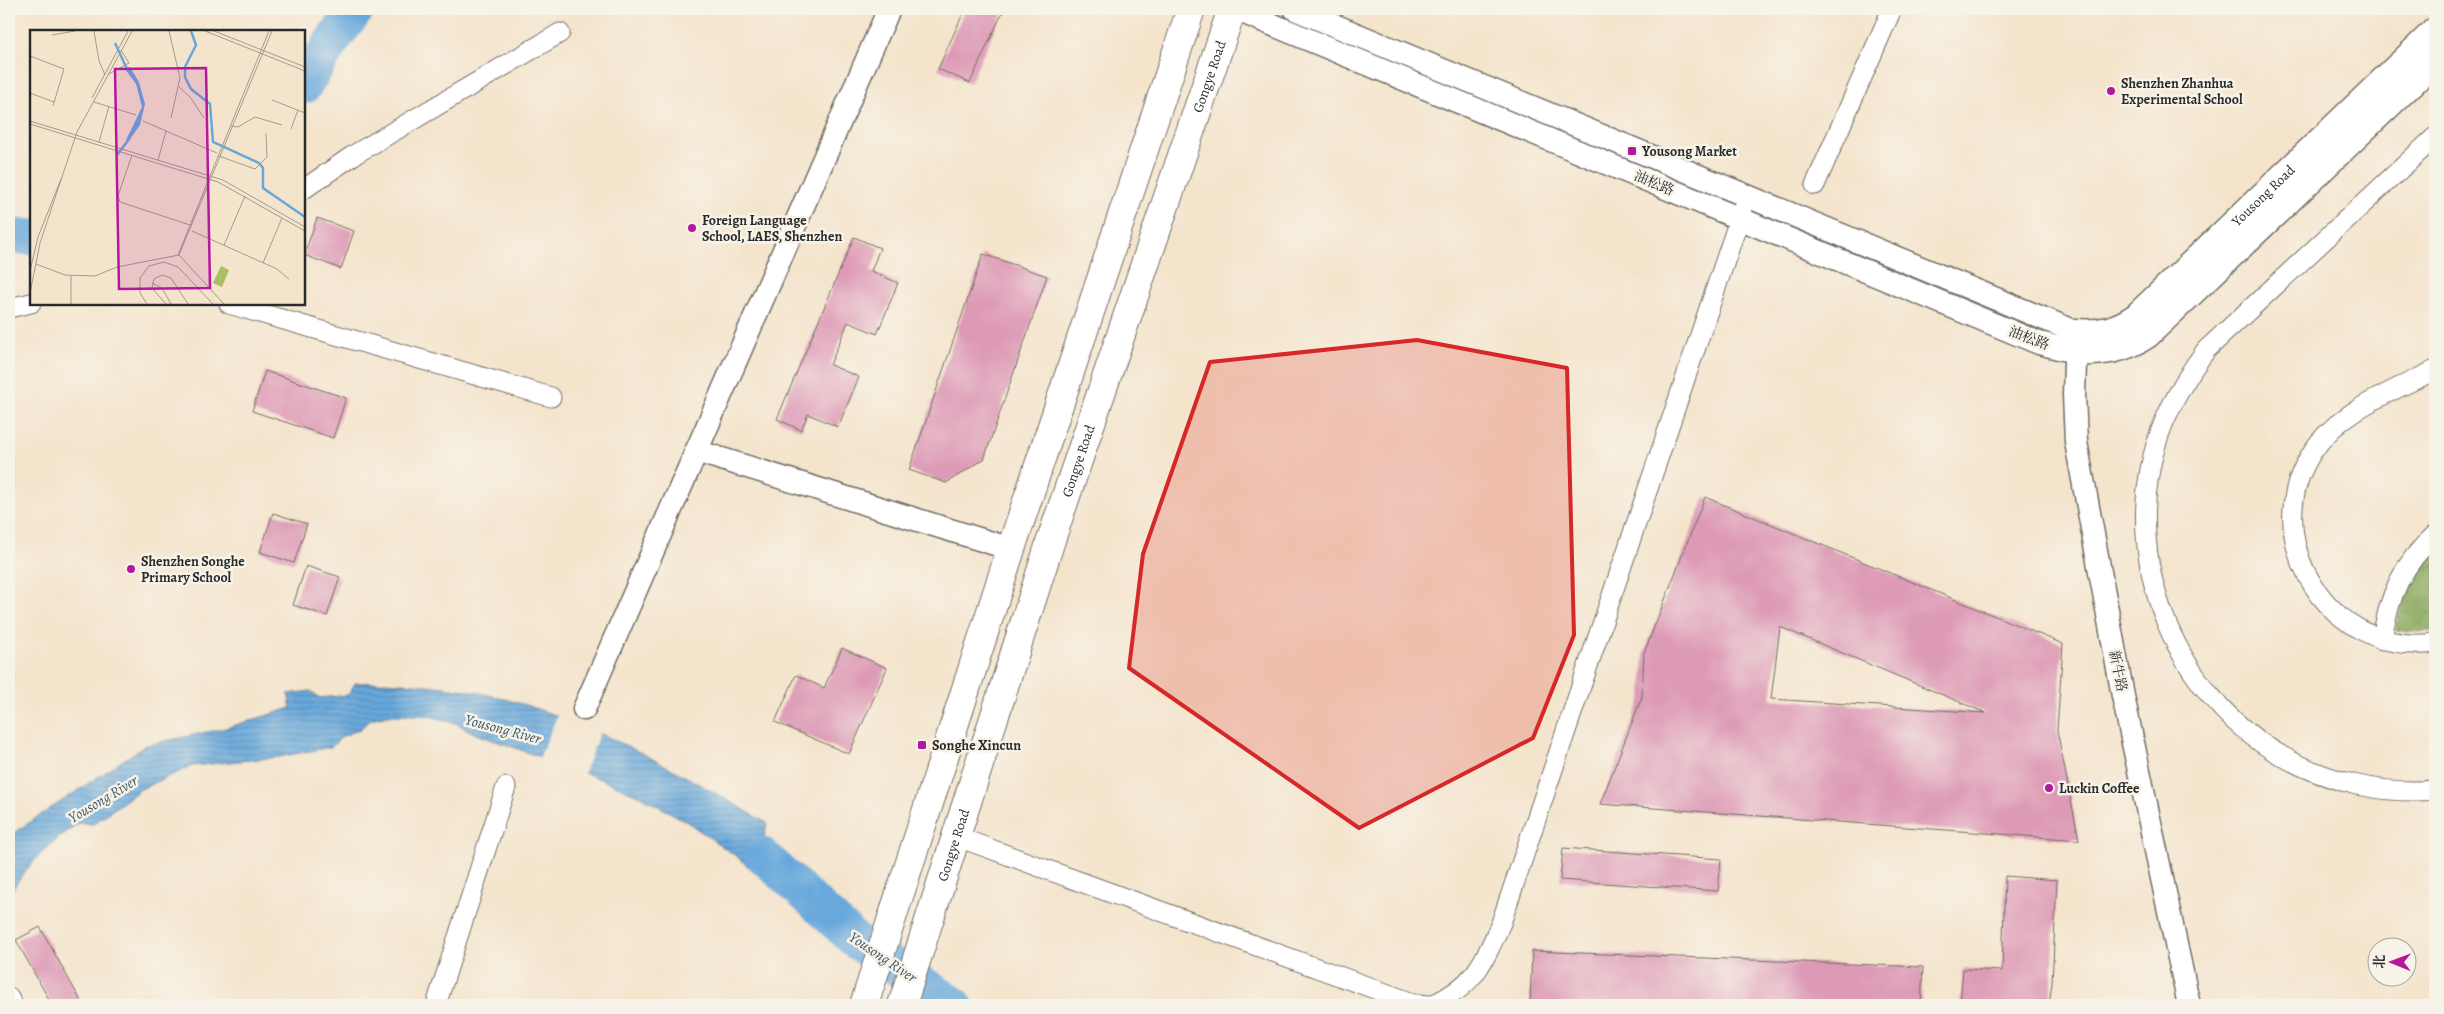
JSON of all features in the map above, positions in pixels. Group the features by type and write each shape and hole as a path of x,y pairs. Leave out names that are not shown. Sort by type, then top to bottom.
{"main road":[{"path":"864,1005 1011,549 1190,9"},
{"name":"Gongye Road","path":"902,1005 1051,540 1234,9"},
{"name":"Yousong Road","path":"2076,342 2110,331 2137,316 2435,31"},
{"name":"Yousong Road","path":"2076,342 2104,351 2136,343 2147,335 2435,60"}],"street":[{"path":"584,709 889,9"},
{"name":"油松路","path":"1234,9 2039,343 2076,342"},
{"name":"油松路","path":"1295,9 1747,196 2076,342"},
{"path":"1815,186 1892,9"},
{"path":"305,188 352,156 560,33"},
{"path":"2435,138 2206,350 2180,389 2164,423 2153,460 2146,506 2149,563 2163,617 2189,668 2224,712 2268,747 2318,773 2372,788 2435,790"},
{"path":"1432,1005 1449,998 1469,983 1486,959 1501,924 1747,196"},
{"path":"9,308 30,302"},
{"path":"232,305 551,396"},
{"name":"新牛路","path":"2076,342 2074,402 2076,442 2122,696 2189,1005"},
{"path":"2435,370 2348,415 2328,432 2308,460 2301,475 2294,500 2293,526 2297,551 2306,575 2320,597 2338,615 2359,630 2382,640 2408,644 2435,643"},
{"path":"696,451 1011,549"},
{"path":"2382,640 2386,614 2397,582 2414,557 2435,535"},
{"path":"436,1005 506,787"},
{"path":"955,836 1413,1003 1428,1005"},
{"path":"9,997 13,1005"}],"highlighted area":[{"path":"1417,340 1567,368 1574,635 1533,738 1359,828 1129,668 1143,554 1210,362"}],"green space":[{"path":"2435,552 2435,631 2409,632 2396,630 2400,608 2409,587 2420,568"}],"water":[{"path":"385,682 476,692 553,714 590,729 663,764 767,823 764,839 813,877 786,899 736,856 684,820 640,796 593,776 476,734 455,723 426,715 387,715 371,719 360,729 343,736 331,747 279,757 192,766 141,789 93,824 79,823 58,839 32,863 9,895 9,836 146,745 226,728 291,708 288,694 311,691 319,698 348,695 355,683"}],"pier":[{"path":"558,714 600,732 583,775 539,759"}],"building":[{"path":"965,9 1004,9 970,83 938,69"},
{"path":"317,218 354,231 341,269 305,255"},
{"path":"854,237 880,248 871,271 898,283 877,334 848,322 830,365 859,377 838,427 808,414 801,430 777,419"},
{"path":"983,254 1047,276 984,459 946,483 909,470"},
{"path":"265,371 346,398 333,438 252,411"},
{"path":"1705,497 2063,644 2057,730 2079,840 1600,804 1642,697 1644,653","holes":["1780,627 1986,713 1771,699"]},
{"path":"273,513 307,524 294,563 260,552"},
{"path":"306,566 340,577 327,616 293,605"},
{"path":"842,648 887,668 849,754 775,722 796,675 824,688"},
{"path":"1563,848 1721,859 1718,891 1560,880"},
{"path":"2005,876 2057,880 2052,983 2049,1005 1960,1005 1963,969 2002,971"},
{"path":"40,927 83,1005 52,1005 16,940"},
{"path":"1532,951 1923,967 1921,1005 1605,1005 1530,1003"}],"waterway":[{"path":"305,84 332,41 357,9"},
{"path":"9,236 30,237"},
{"name":"Yousong River","path":"762,855 857,942 955,1005"}],"place":[{"name":"Shenzhen Zhanhua Experimental School","path":"2111,91"},
{"name":"Yousong Market","path":"1632,151"},
{"name":"Foreign Language School, LAES, Shenzhen","path":"692,228"},
{"name":"Shenzhen Songhe Primary School","path":"131,569"},
{"name":"Songhe Xincun","path":"922,745"},
{"name":"Luckin Coffee","path":"2049,788"}]}
